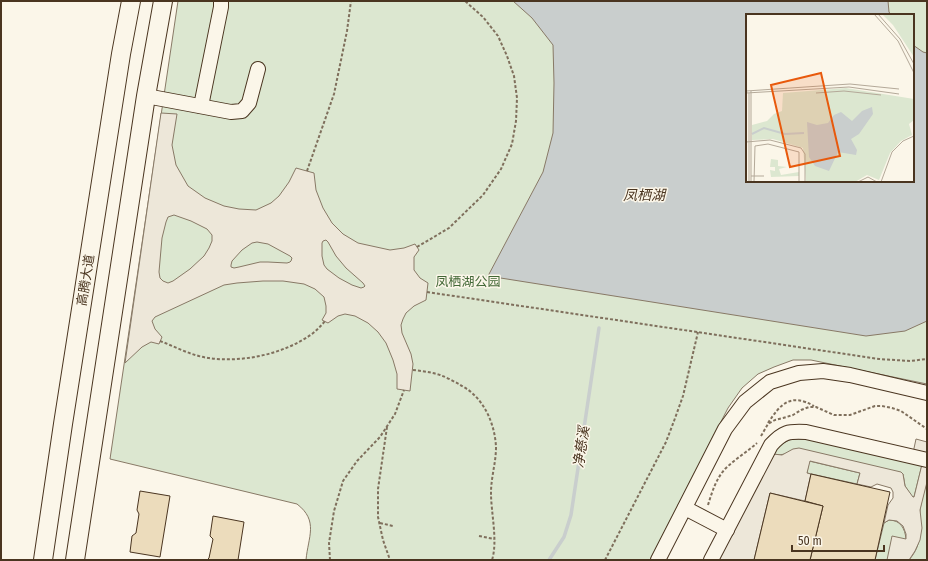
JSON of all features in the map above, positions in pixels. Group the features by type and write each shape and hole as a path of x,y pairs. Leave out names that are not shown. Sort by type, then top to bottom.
{"main road":[{"name":"高腾大道","path":"42,560 121,54 131,1"},
{"path":"75,560 146,96 163,1"}],"street":[{"path":"201,106 220,14 221,1"},
{"path":"146,96 231,112 242,111 249,103 258,69"},
{"path":"658,560 726,429 745,402 770,382 799,373 823,371 850,375 927,393"},
{"path":"711,560 771,445 785,433 806,432 925,460"},
{"path":"685,508 727,530"}],"path":[{"path":"307,171 334,94 351,1"},
{"path":"417,247 449,228 483,194 501,169 512,144 516,121 514,76 498,36 484,17 465,1"},
{"path":"427,292 879,359 910,361 927,359"},
{"path":"160,341 193,354 208,358 224,360 243,359 276,352 299,342 312,334 325,321"},
{"path":"605,560 666,442 682,396 698,332"},
{"path":"413,370 440,375 453,381 471,392 481,403 489,416 494,430 496,446 491,492 494,539 492,560"},
{"path":"330,560 329,543 333,517 344,481 357,461 380,436 395,414 404,390"},
{"path":"768,424 780,407 787,402 803,400 816,407"},
{"path":"387,426 378,488 378,516 383,540 390,560"},
{"path":"380,523 393,526"},
{"path":"479,536 494,539"}],"green space":[{"name":"凤栖湖公园","path":"178,1 927,1 927,384 811,360 793,360 758,374 742,388 728,408 650,560 306,560 310,537 310,523 304,510 297,504 110,459"},
{"path":"793,439 806,439 922,465 914,497 912,497 905,486 903,474 785,454 773,454 782,444"},
{"path":"809,461 860,473 857,484 807,473"},
{"path":"927,482 927,560 909,560 914,554 919,542 920,507"},
{"path":"889,520 896,521 901,525 906,539 887,560 875,560 884,523"}],"shaded area":[{"path":"161,113 177,114 172,145 176,165 188,186 205,198 224,206 256,210 271,203 279,196 289,182 296,168 314,173 316,190 323,208 332,223 343,234 358,243 390,250 404,248 415,244 419,250 414,257 414,270 420,278 428,283 426,300 414,306 406,313 401,325 402,333 411,354 413,364 410,391 397,389 397,374 386,343 378,332 368,323 355,316 345,314 338,316 328,323 322,320 326,313 324,297 315,289 304,284 283,281 263,281 224,285 155,317 152,321 155,329 162,337 159,344 151,342 142,347 125,363","holes":["174,215 207,229 212,235 212,241 204,256 190,269 168,283 160,278 159,272 162,238 166,222 168,217","326,240 328,242 336,256 346,268 363,283 365,286 364,287 361,288 352,285 327,269 324,265 322,256 323,241","257,242 268,244 290,256 292,258 291,261 287,263 260,262 234,268 231,267 232,261 242,250 252,243"]},
{"path":"916,439 927,442 927,482 920,510 922,528 920,540 909,560 887,560 892,536 906,539 903,526 897,521 889,520 884,523 888,505 893,498 891,488 877,484 871,487 857,484 860,473 810,461 807,473 811,474 805,501 770,493 754,560 716,560 773,454 782,455 793,449 799,448 901,472 903,474 905,486 914,497 924,456 913,453"}],"water":[{"name":"凤栖湖","path":"513,1 888,1 890,14 746,14 746,182 914,182 914,46 927,53 927,321 905,331 866,336 488,276 543,172 553,133 553,45 532,18"}],"building":[{"path":"811,474 890,492 875,560 810,560 823,506 805,501"},
{"path":"140,491 170,496 160,557 130,552 132,536 136,533"},
{"path":"770,493 823,506 810,560 754,560"},
{"path":"213,516 244,522 238,560 207,560 209,558 213,539 210,536"}],"waterway":[{"name":"净慈溪","path":"549,560 564,537 571,515 599,328"}]}
